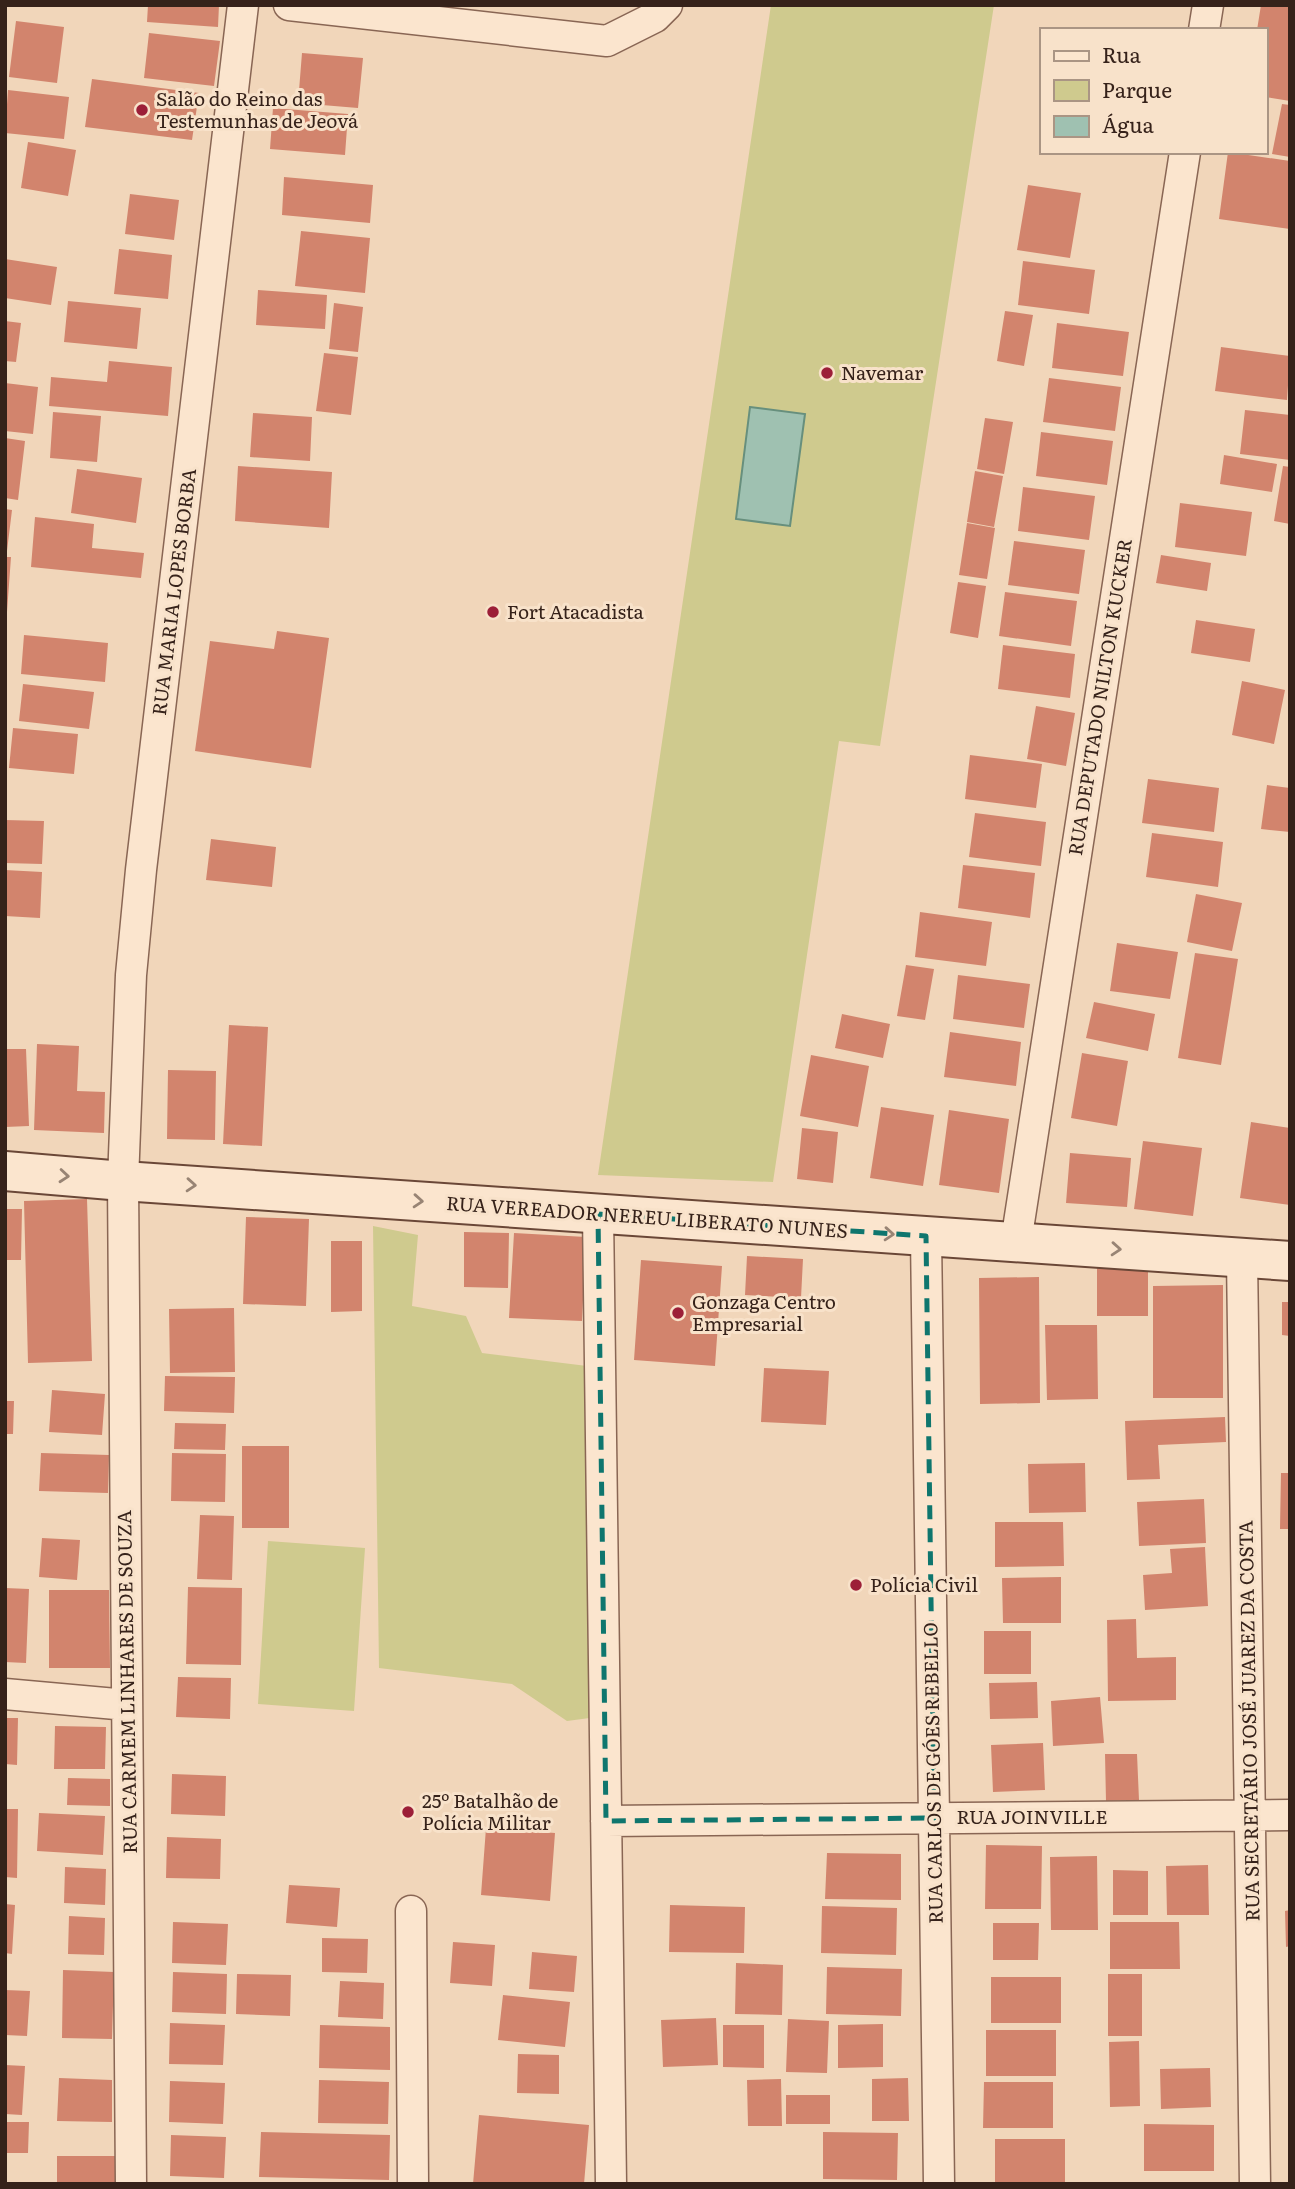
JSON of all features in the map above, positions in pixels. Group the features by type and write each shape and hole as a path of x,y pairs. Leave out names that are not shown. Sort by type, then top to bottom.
{"main road":[{"name":"RUA VEREADOR NEREU LIBERATO NUNES","path":"5,1171 1290,1261"}],"street":[{"name":"RUA MARIA LOPES BORBA","path":"123,1181 131,987 141,870 243,5"},
{"path":"289,5 607,41 655,18 667,5"},
{"path":"1204,28 1208,5"},
{"name":"RUA DEPUTADO NILTON KUCKER","path":"1016,1242 1185,154"},
{"name":"RUA CARMEM LINHARES DE SOUZA","path":"123,1181 131,2184"},
{"path":"598,1213 611,2184"},
{"name":"RUA CARLOS DE GÓES REBELLO","path":"926,1236 939,2184"},
{"name":"RUA SECRETÁRIO JOSÉ JUAREZ DA COSTA","path":"1242,1258 1255,2184"},
{"path":"5,1695 127,1705"},
{"name":"RUA JOINVILLE","path":"606,1821 1290,1815"},
{"path":"411,1911 413,2184"}],"highlighted area":[{"path":"598,1214 926,1236 934,1818 606,1821"}],"green space":[{"name":"Navemar","path":"771,5 994,5 880,746 839,741 773,1182 598,1175"},
{"path":"373,1226 418,1235 412,1306 466,1316 482,1353 587,1366 597,1717 567,1721 512,1684 379,1668"},
{"path":"268,1541 365,1548 354,1711 258,1704"}],"water":[{"path":"750,407 805,414 790,526 736,519"}],"building":[{"path":"148,5 219,5 218,27 147,22"},
{"path":"1261,5 1290,5 1290,101 1267,97 1267,28 1257,28"},
{"path":"16,21 64,27 57,83 9,77"},
{"path":"149,33 220,41 214,86 144,78"},
{"path":"302,53 363,58 358,108 298,103"},
{"name":"Salão do Reino das Testemunhas de Jeová","path":"92,79 199,93 192,140 85,127"},
{"path":"8,90 69,97 64,139 5,133"},
{"path":"1282,104 1290,105 1290,157 1272,154"},
{"path":"273,108 348,114 345,155 270,149"},
{"path":"28,142 76,150 68,196 21,188"},
{"path":"1228,154 1290,161 1290,229 1219,219"},
{"path":"284,177 373,185 370,223 282,215"},
{"path":"1028,185 1081,193 1070,258 1017,250"},
{"path":"130,194 179,200 174,240 125,234"},
{"path":"301,231 370,238 365,293 295,286"},
{"path":"119,249 172,255 168,299 114,294"},
{"path":"5,259 57,267 51,305 5,298"},
{"path":"1023,261 1095,270 1089,314 1018,305"},
{"path":"258,290 327,295 325,329 256,325"},
{"path":"68,301 141,308 137,349 64,342"},
{"path":"334,303 363,307 358,352 329,349"},
{"path":"1005,311 1033,315 1024,366 997,361"},
{"path":"5,321 21,323 16,362 5,361"},
{"path":"1057,323 1129,332 1123,376 1052,368"},
{"path":"1221,347 1290,356 1287,400 1215,391"},
{"path":"324,353 358,357 351,415 316,411"},
{"path":"109,361 172,367 168,416 49,406 51,377 107,382"},
{"path":"1049,378 1121,387 1115,431 1043,422"},
{"path":"5,383 38,387 33,434 5,431"},
{"path":"1245,410 1290,415 1290,460 1240,454"},
{"path":"53,412 101,416 97,462 50,458"},
{"path":"253,413 312,417 310,461 250,457"},
{"path":"985,418 1013,422 1004,474 977,469"},
{"path":"1041,432 1113,441 1107,485 1036,476"},
{"path":"5,438 25,441 18,500 5,498"},
{"path":"1224,455 1277,464 1272,492 1220,484"},
{"path":"238,466 332,472 329,528 235,521"},
{"path":"1283,466 1290,467 1290,524 1274,521"},
{"path":"77,469 142,478 136,523 71,513"},
{"path":"975,471 1003,476 994,527 967,522"},
{"path":"1023,487 1095,496 1089,540 1018,531"},
{"path":"1180,503 1252,512 1246,556 1175,547"},
{"path":"5,509 12,510 7,551 5,551"},
{"path":"35,517 94,524 92,548 144,553 141,578 31,567"},
{"path":"967,523 995,528 987,579 959,575"},
{"path":"1014,541 1085,550 1079,594 1008,585"},
{"path":"1161,555 1211,563 1207,591 1156,583"},
{"path":"5,557 11,557 7,612 5,612"},
{"path":"958,582 986,586 978,638 950,633"},
{"path":"1005,592 1077,601 1071,646 999,636"},
{"path":"1196,620 1255,629 1250,662 1191,653"},
{"path":"277,631 329,638 311,768 195,751 210,641 274,649"},
{"path":"24,635 108,643 105,682 21,674"},
{"path":"1003,645 1075,654 1070,698 998,689"},
{"path":"1242,681 1285,690 1274,744 1232,735"},
{"path":"23,684 94,692 89,729 19,721"},
{"path":"1036,706 1075,713 1066,766 1027,759"},
{"path":"13,728 78,734 74,774 9,768"},
{"path":"970,755 1042,764 1036,808 965,799"},
{"path":"1148,779 1219,788 1214,832 1142,823"},
{"path":"1267,785 1290,788 1290,832 1261,829"},
{"path":"975,813 1046,822 1041,866 969,857"},
{"path":"5,820 44,821 42,864 5,863"},
{"path":"1152,833 1223,842 1218,887 1146,877"},
{"path":"211,839 276,847 272,887 206,880"},
{"path":"963,865 1035,873 1030,918 958,908"},
{"path":"5,870 42,872 40,918 5,916"},
{"path":"1196,894 1242,903 1232,951 1187,942"},
{"path":"920,912 992,922 986,966 915,957"},
{"path":"1117,943 1178,952 1170,999 1110,991"},
{"path":"1195,953 1238,959 1221,1065 1178,1058"},
{"path":"906,965 934,969 925,1020 897,1016"},
{"path":"958,975 1030,984 1024,1028 953,1019"},
{"path":"1094,1002 1155,1014 1148,1051 1086,1038"},
{"path":"842,1014 890,1024 883,1058 835,1048"},
{"path":"229,1025 268,1027 262,1146 223,1144"},
{"path":"950,1032 1021,1042 1016,1086 944,1077"},
{"path":"37,1044 79,1046 77,1091 105,1092 104,1133 34,1130"},
{"path":"5,1049 26,1049 29,1126 5,1127"},
{"path":"1082,1053 1128,1061 1117,1126 1071,1118"},
{"path":"811,1055 869,1066 858,1127 800,1116"},
{"path":"168,1070 216,1071 215,1140 167,1139"},
{"path":"881,1107 934,1115 923,1186 870,1178"},
{"path":"949,1110 1009,1119 999,1193 939,1185"},
{"path":"1251,1122 1290,1128 1290,1205 1240,1198"},
{"path":"802,1128 838,1132 833,1183 797,1179"},
{"path":"1143,1141 1202,1148 1193,1216 1134,1209"},
{"path":"1070,1153 1131,1158 1127,1207 1066,1203"},
{"path":"87,1199 92,1361 28,1363 24,1201"},
{"path":"5,1209 22,1209 21,1260 5,1260"},
{"path":"246,1217 309,1219 306,1306 243,1304"},
{"path":"464,1232 509,1233 508,1288 464,1287"},
{"path":"514,1233 586,1237 582,1321 509,1318"},
{"path":"331,1241 362,1241 362,1311 331,1312"},
{"path":"747,1256 803,1259 801,1298 745,1295"},
{"name":"Gonzaga Centro Empresarial","path":"641,1260 722,1266 715,1366 634,1360"},
{"path":"1097,1268 1148,1268 1148,1316 1097,1316"},
{"path":"1039,1277 1040,1403 980,1404 979,1278"},
{"path":"1223,1285 1223,1398 1153,1398 1153,1286"},
{"path":"1282,1302 1290,1302 1290,1336 1282,1335"},
{"path":"234,1308 235,1372 170,1373 169,1309"},
{"path":"1045,1325 1097,1325 1098,1399 1047,1400"},
{"path":"764,1368 829,1371 826,1425 761,1422"},
{"path":"165,1376 235,1377 234,1413 164,1411"},
{"path":"52,1390 105,1394 102,1435 49,1432"},
{"path":"5,1401 14,1401 13,1434 5,1434"},
{"path":"1225,1417 1226,1442 1158,1445 1160,1479 1127,1480 1125,1421"},
{"path":"175,1423 226,1424 225,1450 174,1449"},
{"path":"242,1446 289,1446 289,1528 242,1528"},
{"path":"41,1453 109,1455 108,1493 39,1491"},
{"path":"172,1453 226,1454 225,1502 171,1501"},
{"path":"1085,1463 1086,1512 1029,1513 1028,1464"},
{"path":"1281,1473 1290,1473 1290,1529 1280,1529"},
{"path":"1204,1499 1206,1543 1139,1546 1137,1502"},
{"path":"200,1515 234,1516 232,1580 197,1579"},
{"path":"995,1522 1063,1522 1064,1566 995,1567"},
{"path":"42,1538 80,1540 77,1580 39,1577"},
{"path":"1205,1547 1208,1606 1145,1610 1143,1575 1172,1573 1170,1549"},
{"path":"1061,1577 1061,1623 1003,1623 1002,1578"},
{"path":"188,1587 242,1588 241,1665 186,1664"},
{"path":"5,1588 29,1589 26,1663 5,1662"},
{"path":"49,1590 109,1590 110,1668 49,1668"},
{"path":"1136,1619 1137,1658 1176,1657 1176,1700 1108,1701 1107,1620"},
{"path":"984,1631 1031,1631 1031,1674 984,1674"},
{"path":"178,1677 231,1678 230,1719 176,1717"},
{"path":"1037,1682 1038,1718 990,1719 989,1683"},
{"path":"1100,1697 1104,1743 1053,1746 1051,1701"},
{"path":"5,1718 18,1718 17,1765 5,1764"},
{"path":"55,1726 106,1727 105,1769 54,1769"},
{"path":"1043,1743 1045,1790 993,1792 991,1745"},
{"path":"1105,1754 1137,1754 1139,1800 1106,1801"},
{"path":"172,1774 226,1776 225,1816 171,1814"},
{"path":"68,1778 110,1779 110,1806 67,1805"},
{"path":"5,1809 18,1809 17,1878 5,1877"},
{"path":"39,1813 105,1816 103,1855 37,1851"},
{"path":"486,1828 555,1833 550,1901 481,1895"},
{"path":"167,1837 221,1839 220,1879 166,1878"},
{"path":"986,1845 1042,1846 1041,1909 985,1909"},
{"path":"827,1853 901,1854 901,1900 825,1899"},
{"path":"1097,1856 1098,1930 1051,1930 1050,1857"},
{"path":"1208,1865 1209,1915 1167,1915 1166,1866"},
{"path":"65,1867 106,1869 105,1905 64,1903"},
{"path":"1113,1870 1148,1871 1148,1915 1113,1915"},
{"path":"289,1885 340,1888 337,1927 286,1923"},
{"path":"5,1904 15,1905 12,1954 5,1953"},
{"path":"670,1905 745,1907 744,1953 669,1952"},
{"path":"822,1906 897,1908 896,1955 821,1953"},
{"path":"1290,1910 1290,1946 1286,1947 1285,1911"},
{"path":"69,1916 105,1918 104,1955 68,1954"},
{"path":"173,1922 228,1924 226,1965 172,1963"},
{"path":"1110,1922 1179,1922 1180,1969 1110,1969"},
{"path":"993,1923 1039,1923 1038,1960 993,1960"},
{"path":"322,1938 368,1939 367,1973 322,1972"},
{"path":"453,1942 495,1945 492,1986 450,1983"},
{"path":"532,1952 577,1956 574,1992 529,1989"},
{"path":"736,1963 783,1965 782,2015 735,2014"},
{"path":"827,1967 902,1969 901,2016 826,2014"},
{"path":"63,1970 114,1972 112,2039 62,2038"},
{"path":"173,1972 227,1974 226,2014 172,2012"},
{"path":"237,1974 291,1975 290,2016 236,2014"},
{"path":"1108,1974 1142,1974 1142,2036 1108,2036"},
{"path":"991,1977 1061,1977 1061,2023 991,2023"},
{"path":"340,1981 384,1983 383,2019 338,2017"},
{"path":"5,1990 30,1991 27,2036 5,2035"},
{"path":"503,1995 570,2002 565,2047 498,2040"},
{"path":"716,2018 718,2065 663,2067 661,2020"},
{"path":"788,2019 829,2021 827,2073 786,2072"},
{"path":"170,2023 225,2025 223,2065 169,2064"},
{"path":"883,2024 883,2067 838,2068 838,2025"},
{"path":"320,2025 390,2027 390,2070 319,2068"},
{"path":"723,2025 764,2025 764,2068 723,2067"},
{"path":"986,2030 1056,2030 1056,2076 986,2076"},
{"path":"1139,2041 1140,2106 1110,2107 1109,2042"},
{"path":"518,2054 559,2055 559,2094 517,2093"},
{"path":"5,2065 25,2066 22,2115 5,2114"},
{"path":"1210,2068 1211,2107 1161,2109 1160,2069"},
{"path":"59,2078 112,2080 112,2122 57,2121"},
{"path":"908,2078 909,2121 872,2121 872,2079"},
{"path":"781,2079 782,2126 748,2126 747,2080"},
{"path":"319,2080 389,2082 388,2124 318,2123"},
{"path":"170,2081 225,2083 223,2124 169,2122"},
{"path":"984,2082 1053,2082 1053,2128 983,2128"},
{"path":"786,2095 830,2095 830,2124 786,2124"},
{"path":"479,2115 589,2125 584,2184 473,2184"},
{"path":"5,2122 29,2122 28,2153 5,2153"},
{"path":"1144,2124 1214,2125 1214,2171 1144,2171"},
{"path":"261,2132 390,2135 389,2180 259,2177"},
{"path":"823,2132 898,2133 897,2180 823,2179"},
{"path":"171,2135 226,2137 224,2178 170,2176"},
{"path":"995,2139 1065,2139 1065,2184 995,2184"},
{"path":"57,2156 115,2156 115,2184 57,2184"}],"place":[{"name":"Salão do Reino das Testemunhas de Jeová","path":"142,110"},
{"name":"Navemar","path":"827,373"},
{"name":"Fort Atacadista","path":"493,612"},
{"name":"Gonzaga Centro Empresarial","path":"678,1313"},
{"name":"Polícia Civil","path":"856,1585"},
{"name":"25º Batalhão de Polícia Militar","path":"408,1812"}]}
